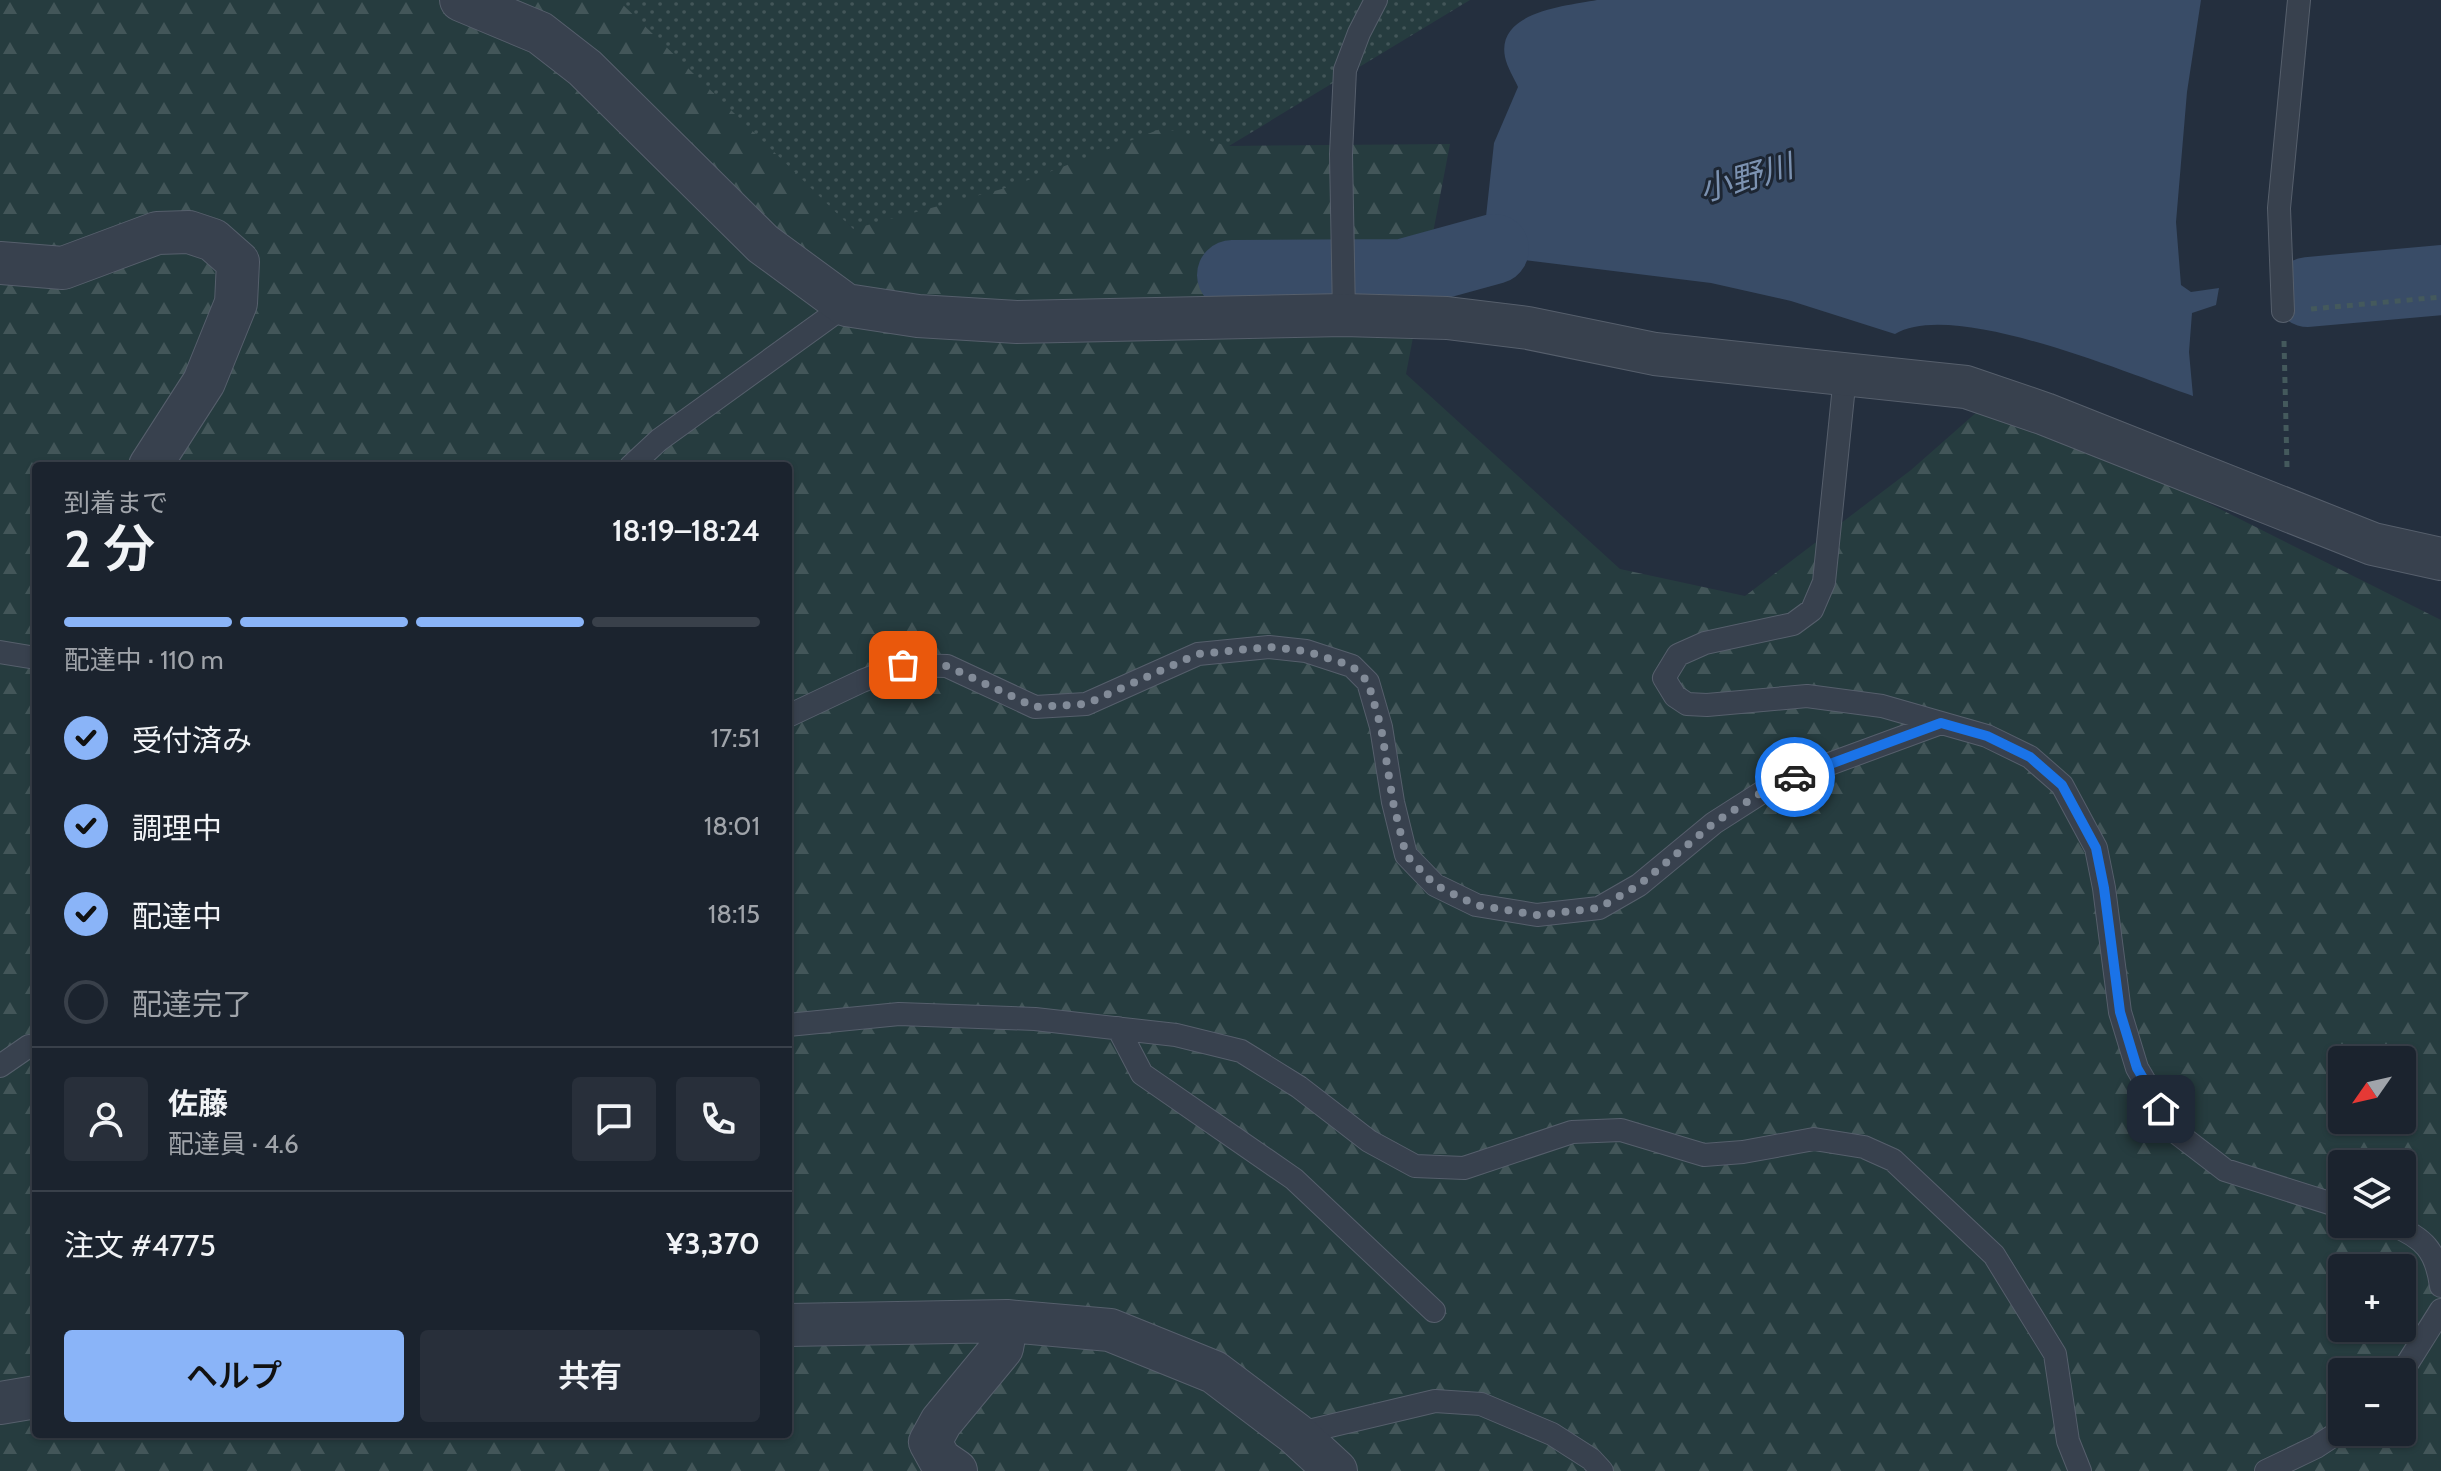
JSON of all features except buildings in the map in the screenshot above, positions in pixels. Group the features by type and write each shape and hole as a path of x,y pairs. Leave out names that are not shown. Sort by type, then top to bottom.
{"street":[{"path":"461,0 540,33 585,68 763,244 846,305 918,316 1017,322 1344,315 1460,319 1528,328 1655,354 1966,387 2045,414 2373,544 2441,559"},
{"path":"0,263 63,268 157,233 189,232 213,240 238,262 236,303 204,382 153,462"},
{"path":"792,1325 1007,1321 1110,1330 1214,1372 1296,1434 1336,1471"},
{"path":"956,1471 940,1460 930,1442 941,1422 1002,1348 1007,1321"},
{"path":"0,1403 32,1398"}],"lane":[{"path":"1344,315 1341,154 1345,70 1376,0"},
{"path":"2283,311 2279,208 2299,0"},
{"path":"635,462 659,440 846,305"},
{"path":"1845,376 1824,582 1812,610 1793,624 1705,643 1691,649 1678,655 1664,678 1675,696 1687,704 1807,696 1882,706 1987,736 2030,757 2062,785 2096,848 2120,1012 2137,1068 2173,1130 2225,1170 2328,1203"},
{"path":"792,714 903,665 947,666 1035,707 1086,704 1198,654 1269,647 1306,651 1352,666 1368,682 1381,727 1393,802 1406,855 1435,885 1476,905 1537,915 1599,908 1639,885 1714,823 1775,784 1941,723"},
{"path":"0,652 32,657"},
{"path":"792,1025 899,1014 1035,1019 1176,1035 1241,1051 1299,1087 1369,1141 1415,1166 1464,1168 1572,1132 1621,1130 1704,1155 1743,1152 1814,1139 1864,1147 1893,1160 1994,1255 2055,1354 2068,1441 2080,1471"},
{"path":"1118,1028 1142,1074 1294,1179 1434,1311"},
{"path":"0,1066 32,1048"},
{"path":"2416,1235 2438,1263 2441,1286"},
{"path":"2411,1358 2441,1310"},
{"path":"1296,1434 1435,1401 1481,1404 1552,1434 1591,1459 1602,1471"},
{"path":"2266,1471 2328,1439"}],"path":[{"path":"2277,506 2287,474 2283,311 2441,297"}],"green space":[{"path":"0,0 618,0 853,229 1013,186 1163,128 1228,146 1450,144 1406,374 1620,569 1745,596 1911,470 1995,396 2441,620 2441,1471 0,1471"},
{"path":"543,0 1470,0 1105,221 853,229 651,40"}],"water":[{"path":"1597,0 2201,0 2187,92 2176,222 2181,285 2191,292 2219,288 2216,305 2192,313 2189,352 2193,396 2086,357 1998,332 1957,326 1922,326 1895,334 1791,301 1711,283 1499,257 1406,284 1400,267 1469,247 1484,235 1494,143 1518,87 1505,57 1505,42 1511,30 1522,20 1536,14"}],"waterway":[{"name":"小野川","path":"1232,275 1403,274 1494,249"},
{"name":"小野川","path":"2308,292 2441,280"}],"way so far":[{"path":"903,665 947,666 1035,707 1086,704 1198,654 1269,647 1306,651 1352,666 1368,682 1381,727 1393,802 1406,855 1435,885 1476,905 1537,915 1599,908 1639,885 1714,823 1775,784 1795,777"}],"route":[{"path":"1795,777 1941,723 1987,736 2030,757 2062,785 2096,848 2120,1012 2137,1068 2161,1109"}]}
